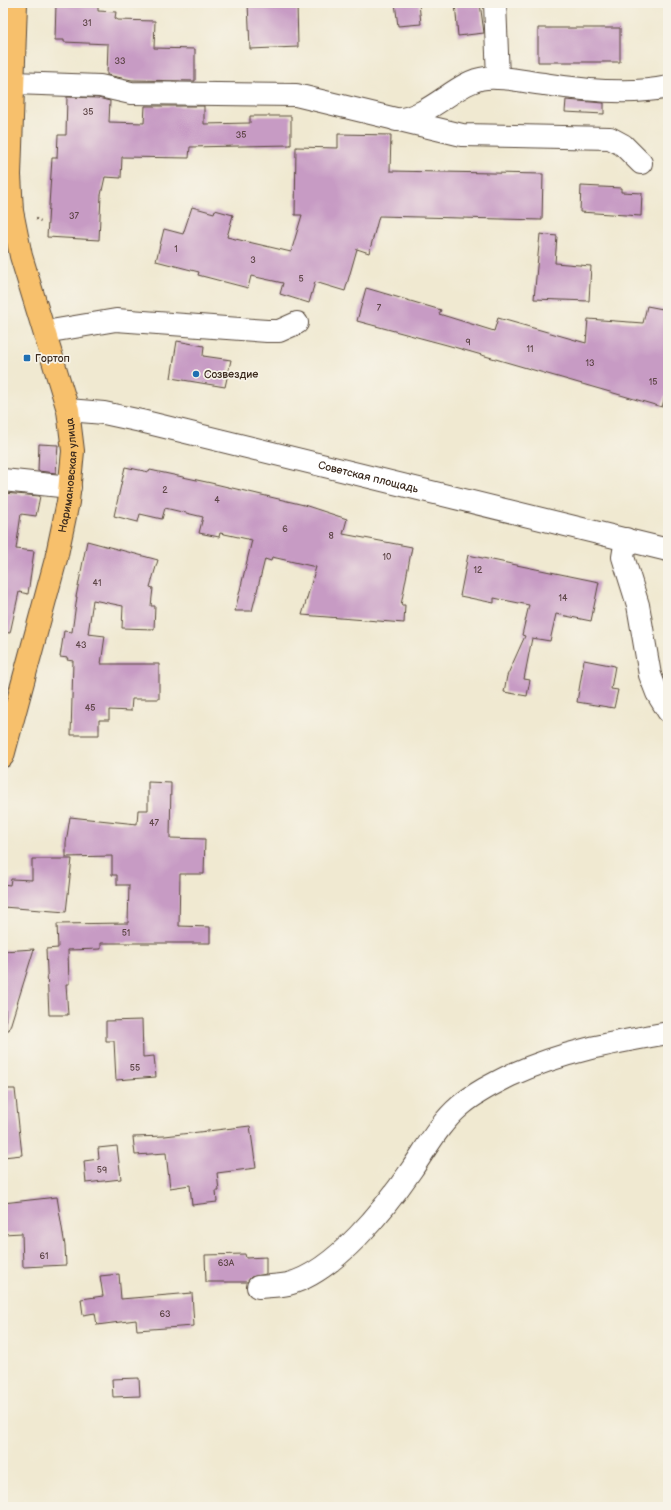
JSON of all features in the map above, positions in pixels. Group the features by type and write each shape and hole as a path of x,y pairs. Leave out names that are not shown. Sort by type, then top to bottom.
{"main road":[{"name":"Наримановская улица","path":"3,756 56,559 70,487 73,451 68,410 45,332 9,231 12,211 10,175 16,3"}],"street":[{"path":"496,3 498,78"},
{"path":"395,120 418,115 477,80 498,78 586,89 638,90 668,87"},
{"path":"13,83 105,87 131,93 296,95 310,97 395,120 462,135 610,138 623,144 641,163"},
{"path":"45,332 116,320 267,331 279,331 297,323"},
{"name":"Советская площадь","path":"68,410 104,414 141,421 668,550"},
{"path":"3,480 70,487"},
{"path":"626,539 623,557 638,605 650,675 657,693 668,711"},
{"path":"258,1287 288,1284 305,1277 320,1269 341,1252 391,1198 445,1122 459,1107 474,1095 523,1070 564,1054 668,1033"}],"building":[{"path":"56,3 98,4 98,11 116,12 115,18 118,20 155,21 154,48 195,49 195,81 132,80 107,75 108,44 64,42 64,40 55,40"},
{"path":"248,3 297,3 298,47 250,49"},
{"path":"395,3 419,3 421,24 398,26"},
{"path":"455,3 480,3 484,33 458,36"},
{"path":"538,28 620,28 620,62 538,62"},
{"path":"67,97 98,98 110,101 109,122 144,123 145,106 204,106 204,124 250,123 250,116 291,116 291,145 190,147 189,158 122,157 121,178 105,177 101,195 99,240 47,237 52,158 57,158 58,135 66,135"},
{"path":"566,100 604,103 604,114 565,112"},
{"path":"338,134 391,135 390,171 543,174 542,220 379,216 369,253 357,249 345,291 315,282 309,303 280,294 283,283 251,276 248,288 198,275 199,272 156,261 164,229 183,234 192,207 214,213 215,210 233,215 227,237 291,252 302,215 295,215 296,147 338,148"},
{"path":"581,186 621,188 621,192 642,193 641,216 580,212"},
{"path":"540,234 557,236 555,263 591,266 589,301 534,299"},
{"path":"366,288 441,310 439,314 494,331 498,318 586,343 588,319 643,323 647,306 668,310 668,338 665,353 668,354 668,397 665,396 662,407 447,345 357,321"},
{"path":"177,341 204,346 203,356 231,360 225,387 171,378"},
{"path":"39,444 58,445 56,473 38,471"},
{"path":"125,467 149,472 150,470 304,505 347,519 343,534 412,547 401,605 405,605 404,623 302,615 316,567 272,557 271,561 265,559 252,611 235,611 252,540 220,533 219,537 199,533 203,517 165,508 162,519 140,514 138,522 114,516"},
{"path":"3,493 40,496 36,516 21,514 16,549 34,551 28,594 19,592 10,633 3,632"},
{"path":"87,541 158,560 150,587 153,588 151,606 155,606 154,629 122,628 123,606 93,600 88,634 105,636 101,664 159,664 159,699 132,699 131,711 109,710 109,720 99,720 99,735 71,735 73,661 67,660 68,658 60,657 64,631 72,632 76,597"},
{"path":"468,555 599,582 591,621 556,614 550,641 532,638 524,679 530,680 527,696 504,692 507,676 525,636 522,635 529,605 494,598 494,603 460,596"},
{"path":"584,660 615,666 611,689 618,690 614,708 577,702"},
{"path":"148,782 171,783 170,838 205,839 204,874 180,874 179,926 210,927 210,943 101,943 101,949 68,950 69,984 66,984 68,1015 49,1015 46,949 58,948 57,924 128,923 129,885 117,885 117,875 112,875 112,856 66,857 66,843 70,817 137,824 138,810 148,810"},
{"path":"32,859 72,859 66,912 3,907 3,884 10,885 11,879 32,880"},
{"path":"34,949 9,1030 6,1030 3,951"},
{"path":"142,1020 143,1057 154,1056 156,1077 116,1080 114,1041 106,1041 106,1021"},
{"path":"3,1089 15,1089 22,1155 3,1157"},
{"path":"250,1126 256,1168 217,1173 219,1191 216,1191 217,1202 192,1205 190,1185 170,1188 166,1153 135,1155 133,1137 165,1136"},
{"path":"117,1146 121,1179 86,1183 84,1161 99,1159 98,1148"},
{"path":"57,1197 65,1246 66,1265 23,1267 22,1233 3,1234 3,1203"},
{"path":"245,1254 246,1258 266,1257 266,1274 251,1277 247,1282 206,1282 205,1255"},
{"path":"119,1274 121,1299 192,1293 194,1326 137,1330 136,1320 97,1325 95,1313 83,1315 81,1299 103,1296 100,1276"},
{"path":"139,1378 140,1396 113,1397 112,1379"}],"place":[{"name":"Гортоп","path":"27,358"},
{"name":"Созвездие","path":"196,374"}]}
